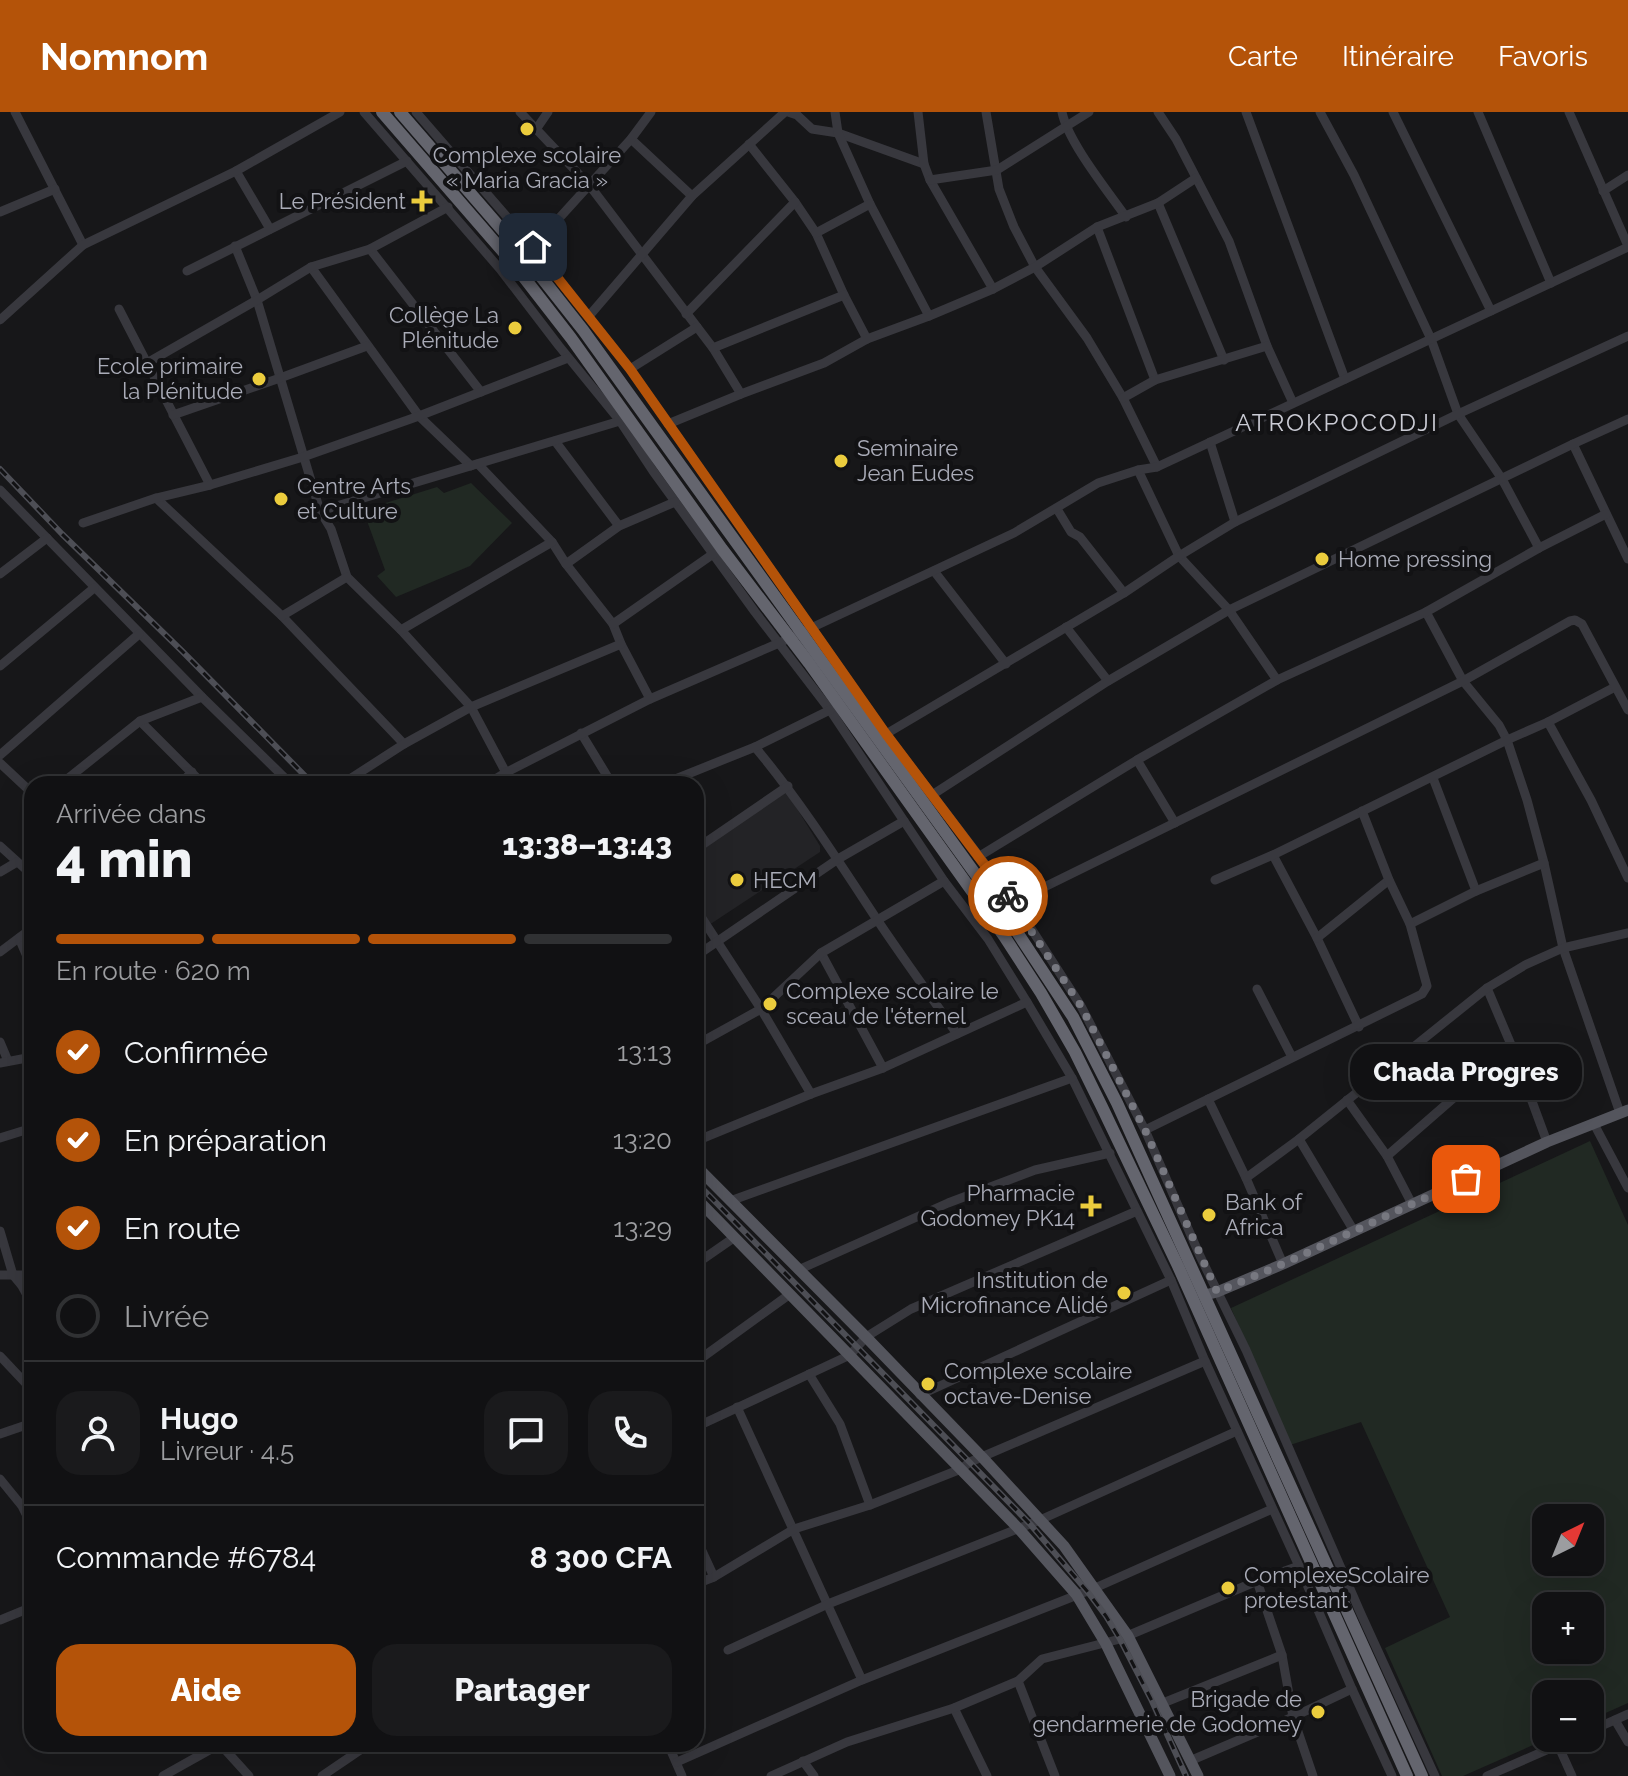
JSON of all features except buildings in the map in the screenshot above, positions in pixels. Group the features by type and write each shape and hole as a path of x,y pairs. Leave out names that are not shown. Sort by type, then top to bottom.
{"highway":[{"path":"382,112 512,262 571,338 722,549 795,636 1015,929 1058,993 1117,1103 1211,1294 1422,1776"},
{"path":"400,112 523,254 583,330 1041,993 1075,1052 1178,1266 1407,1776"}],"main road":[{"path":"1211,1294 1547,1142 1624,1111"},
{"path":"704,1174 866,1337 1064,1546 1128,1636 1198,1776"},
{"path":"704,1206 1018,1528 1076,1594 1106,1644 1170,1776"}],"street":[{"path":"16,112 83,245"},
{"path":"0,320 83,245 236,171 340,112"},
{"path":"364,112 500,269 620,421 713,554 886,734 1014,902 1081,1006 1145,1130 1211,1294 1246,1350 1435,1776"},
{"path":"416,112 589,316 668,424 795,636 830,710 944,881 988,939 1072,1078 1171,1280 1392,1776"},
{"path":"520,112 590,186 644,254 713,348 741,394"},
{"path":"537,128 548,112"},
{"path":"533,247 590,186 651,112"},
{"path":"589,316 692,196 787,112 797,115 812,129 838,133 924,164"},
{"path":"835,112 838,133 870,204 929,316"},
{"path":"918,112 924,164 930,180 993,289"},
{"path":"986,112 999,189 1007,209 1035,267 1087,338 1123,398 1157,467"},
{"path":"1062,112 1066,127 1126,217"},
{"path":"930,180 997,170 1089,112"},
{"path":"1158,112 1176,139 1229,241 1267,346 1293,403"},
{"path":"1246,112 1345,379"},
{"path":"1320,112 1354,175 1431,339 1458,414 1502,479 1539,548"},
{"path":"1393,112 1491,311"},
{"path":"1478,112 1551,283"},
{"path":"500,776 650,699 795,636 1014,533 1098,483 1157,467 1628,246 1569,112"},
{"path":"631,139 692,196"},
{"path":"749,144 816,233 867,339"},
{"path":"187,271 407,161"},
{"path":"236,171 270,229"},
{"path":"1603,191 1628,175"},
{"path":"668,424 824,363 867,339 993,289 1035,267 1097,227 1158,203 1196,178"},
{"path":"0,212 55,189"},
{"path":"686,314 795,202"},
{"path":"1158,203 1224,360"},
{"path":"816,233 870,204"},
{"path":"147,363 311,267 370,249 448,207"},
{"path":"1097,227 1155,380"},
{"path":"235,246 257,300 320,511 331,529 347,577 401,630 471,707 507,776"},
{"path":"370,249 481,392"},
{"path":"311,267 419,416 552,542 613,624 650,699"},
{"path":"713,348 844,295"},
{"path":"119,309 210,485"},
{"path":"630,369 697,327"},
{"path":"886,734 1124,593 1235,522 1628,336"},
{"path":"173,415 367,346"},
{"path":"1123,398 1155,380 1267,346"},
{"path":"83,523 156,498 303,457 568,358"},
{"path":"932,795 1108,681 1229,610 1628,419"},
{"path":"320,511 620,421"},
{"path":"555,441 619,526"},
{"path":"1210,442 1235,522"},
{"path":"1573,444 1628,559"},
{"path":"1138,470 1179,556 1229,610 1277,680"},
{"path":"0,490 139,634 283,776"},
{"path":"156,498 282,616 404,744"},
{"path":"566,564 619,526 675,502"},
{"path":"1057,509 1071,532 1080,537 1124,593"},
{"path":"978,857 1137,760 1277,680 1426,612 1606,514"},
{"path":"0,574 47,538"},
{"path":"401,630 552,542"},
{"path":"613,624 713,554"},
{"path":"934,571 1006,664"},
{"path":"282,616 347,577"},
{"path":"0,666 94,588"},
{"path":"1426,612 1463,681 1499,725 1507,740 1544,863 1563,948 1624,1111"},
{"path":"1014,902 1463,681 1570,621 1582,624 1628,710"},
{"path":"1066,627 1108,681"},
{"path":"0,755 139,634"},
{"path":"354,776 471,707 621,644"},
{"path":"1215,880 1433,778 1615,687"},
{"path":"71,776 140,721 202,697"},
{"path":"683,776 755,747 830,710"},
{"path":"140,721 196,776"},
{"path":"1548,722 1591,800 1628,878"},
{"path":"581,733 607,776"},
{"path":"755,747 788,786 957,1034"},
{"path":"1137,760 1175,823"},
{"path":"0,763 24,786"},
{"path":"188,776 192,772"},
{"path":"1433,778 1476,891"},
{"path":"704,844 788,786"},
{"path":"1145,1130 1359,1027 1425,991 1427,986 1410,924 1362,811"},
{"path":"704,951 838,859 904,821"},
{"path":"0,846 24,868"},
{"path":"1273,855 1359,1027"},
{"path":"0,872 17,862"},
{"path":"1410,924 1476,891 1544,863"},
{"path":"1317,938 1389,880"},
{"path":"704,1041 761,1009 821,953 944,881"},
{"path":"704,923 761,1009 811,1094"},
{"path":"1246,1178 1487,988 1525,965 1563,948 1628,933"},
{"path":"0,952 24,934"},
{"path":"19,938 24,950"},
{"path":"821,953 883,1068"},
{"path":"1487,988 1547,1142"},
{"path":"1257,989 1292,1057"},
{"path":"704,1138 883,1068 1027,1002"},
{"path":"0,1042 4,1062 24,1058"},
{"path":"1387,1156 1512,1047"},
{"path":"730,1201 1072,1078"},
{"path":"1208,1099 1283,1264"},
{"path":"1347,1100 1387,1156 1412,1204"},
{"path":"1594,1124 1628,1188"},
{"path":"0,1138 24,1130"},
{"path":"1299,1139 1354,1231"},
{"path":"798,1270 948,1203 1035,1170 1110,1153"},
{"path":"704,1423 850,1355 866,1337 928,1300 1137,1211"},
{"path":"0,1231 13,1275 24,1290"},
{"path":"704,1258 735,1237"},
{"path":"0,1275 24,1275"},
{"path":"920,1395 1171,1280"},
{"path":"704,1356 790,1294"},
{"path":"0,1356 24,1382"},
{"path":"704,1581 794,1529 870,1505 961,1469 970,1462 1205,1361"},
{"path":"809,1374 840,1424 870,1505"},
{"path":"737,1407 862,1680"},
{"path":"0,1434 24,1426"},
{"path":"728,1650 828,1604 1040,1520 1237,1431"},
{"path":"0,1479 24,1510"},
{"path":"704,1750 862,1680 1095,1588 1272,1509"},
{"path":"704,1555 714,1577"},
{"path":"771,1776 847,1742 954,1708 1018,1681 1042,1659 1106,1644 1299,1566"},
{"path":"1257,1581 1282,1655 1293,1717 1313,1776"},
{"path":"0,1620 24,1610"},
{"path":"1163,1703 1282,1655"},
{"path":"1018,1681 1055,1776"},
{"path":"1192,1760 1352,1689"},
{"path":"954,1708 987,1776"},
{"path":"1604,1725 1628,1714"},
{"path":"1615,1720 1628,1742"},
{"path":"163,1776 206,1752"},
{"path":"227,1752 249,1776"},
{"path":"322,1776 357,1752"},
{"path":"672,1752 682,1776"},
{"path":"677,1762 700,1752"},
{"path":"1487,1776 1542,1752"},
{"path":"1561,1752 1572,1776"},
{"path":"803,1761 814,1776"}],"shaded area":[{"path":"471,483 512,523 470,566 396,597 377,576 385,570 363,510 437,487 444,493"},
{"name":"HECM","path":"785,793 820,846 820,852 709,925 704,918 704,846"},
{"path":"1590,1141 1628,1225 1628,1703 1604,1714 1604,1680 1532,1680 1532,1746 1463,1776 1442,1776 1385,1648 1450,1617 1361,1422 1290,1445 1231,1308"}],"railway":[{"path":"0,469 305,776"},
{"path":"704,1190 1030,1524 1087,1591 1120,1639 1186,1776"}],"way so far":[{"path":"1008,896 1081,1006 1145,1130 1217,1292 1466,1179"}],"place":[{"name":"Complexe scolaire « Maria Gracia »","path":"527,129"},
{"name":"Le Président","path":"422,201"},
{"name":"Collège La Plénitude","path":"515,328"},
{"name":"Ecole primaire la Plénitude","path":"259,379"},
{"name":"Seminaire Jean Eudes","path":"841,461"},
{"name":"Centre Arts et Culture","path":"281,499"},
{"name":"Home pressing","path":"1322,559"},
{"name":"HECM","path":"737,880"},
{"name":"Complexe scolaire le sceau de l'éternel","path":"770,1004"},
{"name":"Chada Progres","path":"1466,1179"},
{"name":"Pharmacie Godomey PK14","path":"1091,1206"},
{"name":"Bank of Africa","path":"1209,1215"},
{"name":"Institution de Microfinance Alidé","path":"1124,1293"},
{"name":"Complexe scolaire octave-Denise","path":"928,1384"},
{"name":"ComplexeScolaire protestant","path":"1228,1588"},
{"name":"Brigade de gendarmerie de Godomey","path":"1318,1712"}],"district":[{"name":"ATROKPOCODJI","path":"1337,422"}],"route":[{"path":"533,247 630,369 886,734 1008,896"}]}
